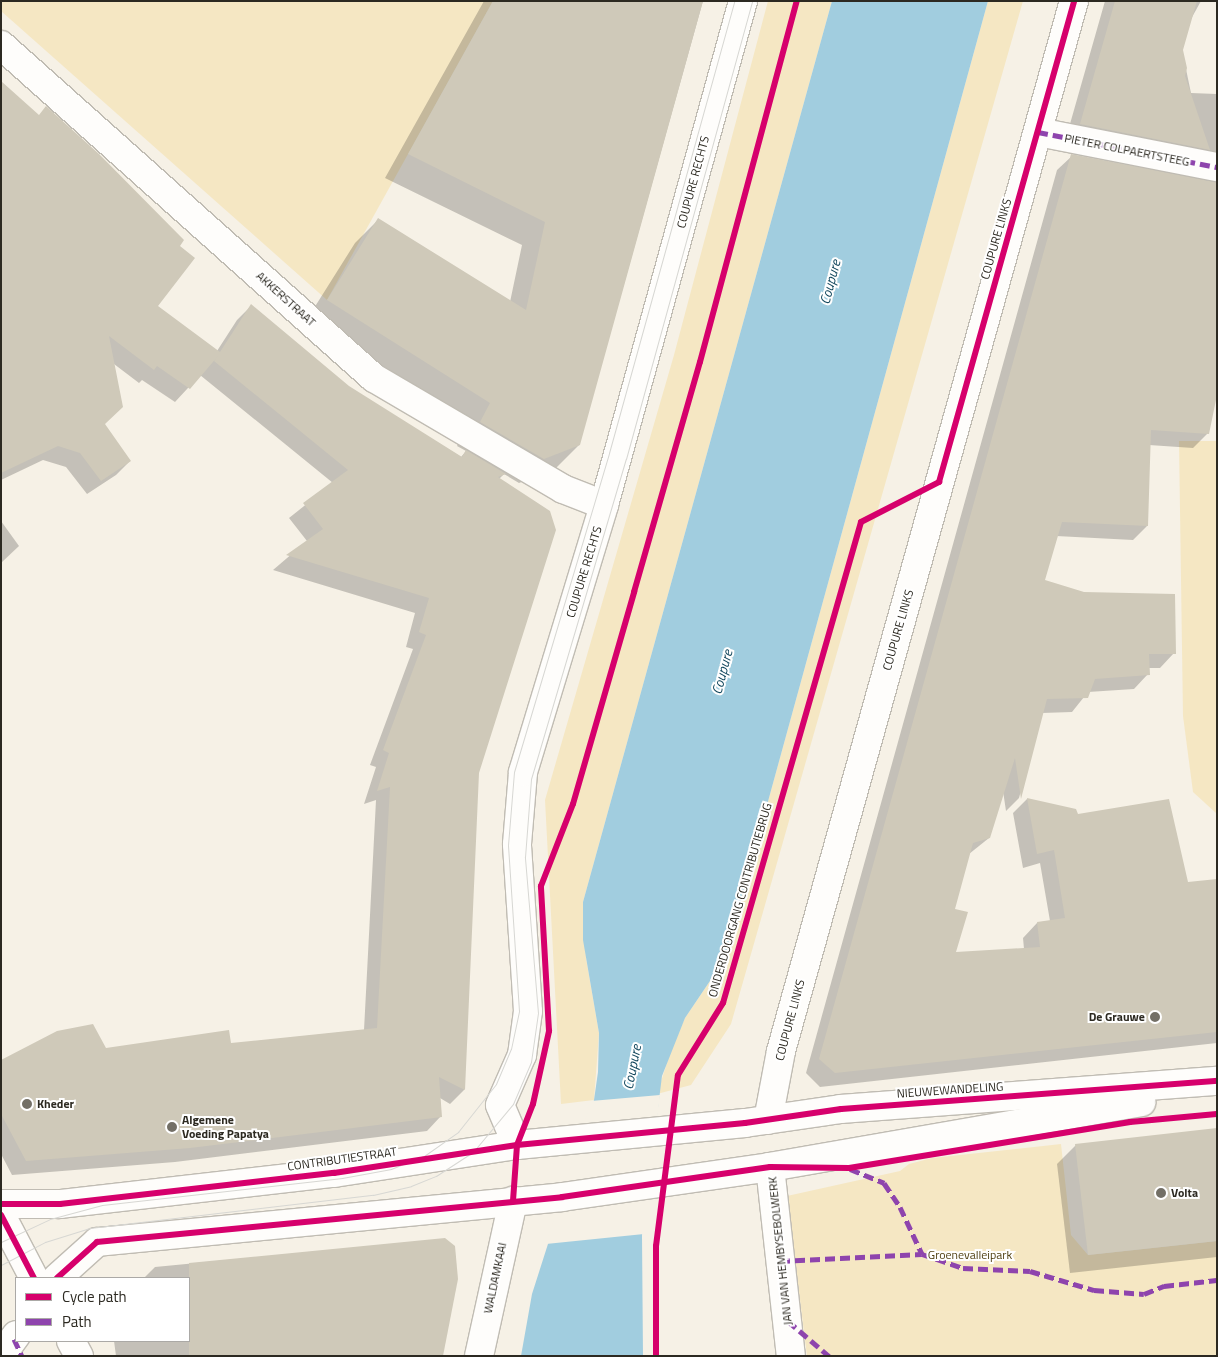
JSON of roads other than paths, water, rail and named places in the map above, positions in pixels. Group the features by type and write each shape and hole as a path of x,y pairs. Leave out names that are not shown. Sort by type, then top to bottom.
{"street":[{"name":"COUPURE RECHTS","path":"517,1145 500,1105 522,1055 528,1011 517,844 518,800 524,772 604,505 743,1"},
{"name":"COUPURE LINKS","path":"768,1120 781,1051 1074,1"},
{"name":"AKKERSTRAAT","path":"1,45 374,378 564,489 604,505"},
{"name":"PIETER COLPAERTSTEEG","path":"1038,132 1217,168"},
{"name":"NIEUWEWANDELING","path":"686,1129 768,1120 842,1109 1217,1081"},
{"path":"58,1277 97,1242 550,1198 770,1167 1217,1089"},
{"name":"CONTRIBUTIESTRAAT","path":"1,1204 60,1204 334,1173 517,1145 686,1129"},
{"name":"JAN VAN HEMBYSEBOLWERK","path":"770,1167 791,1356"},
{"name":"WALDAMKAAI","path":"478,1356 513,1201"},
{"path":"1,1215 33,1277"},
{"path":"1,1356 15,1336"},
{"path":"71,1342 80,1356"}],"water":[{"name":"Coupure","path":"832,1 988,1 728,947 716,972 685,1018 662,1076 642,1235 643,1356 521,1356 532,1294 594,1100 598,1072 599,1033 583,940 583,902"}],"tram line":[{"path":"1,1242 50,1219 102,1205 342,1178 391,1169 424,1156 458,1132 496,1084 511,1049 519,1011 508,845 514,772 609,453 734,1"},
{"path":"1,1265 45,1242 90,1228 373,1195 411,1186 436,1176 473,1152 513,1104 531,1062 538,1013 525,857 531,779 626,459 752,1"}],"place":[{"name":"De Grauwe","path":"1155,1017"},
{"name":"Kheder","path":"27,1104"},
{"name":"Algemene Voeding Papatya","path":"172,1127"},
{"name":"Volta","path":"1161,1193"}],"park label":[{"name":"Groenevalleipark","path":"970,1255"}]}
